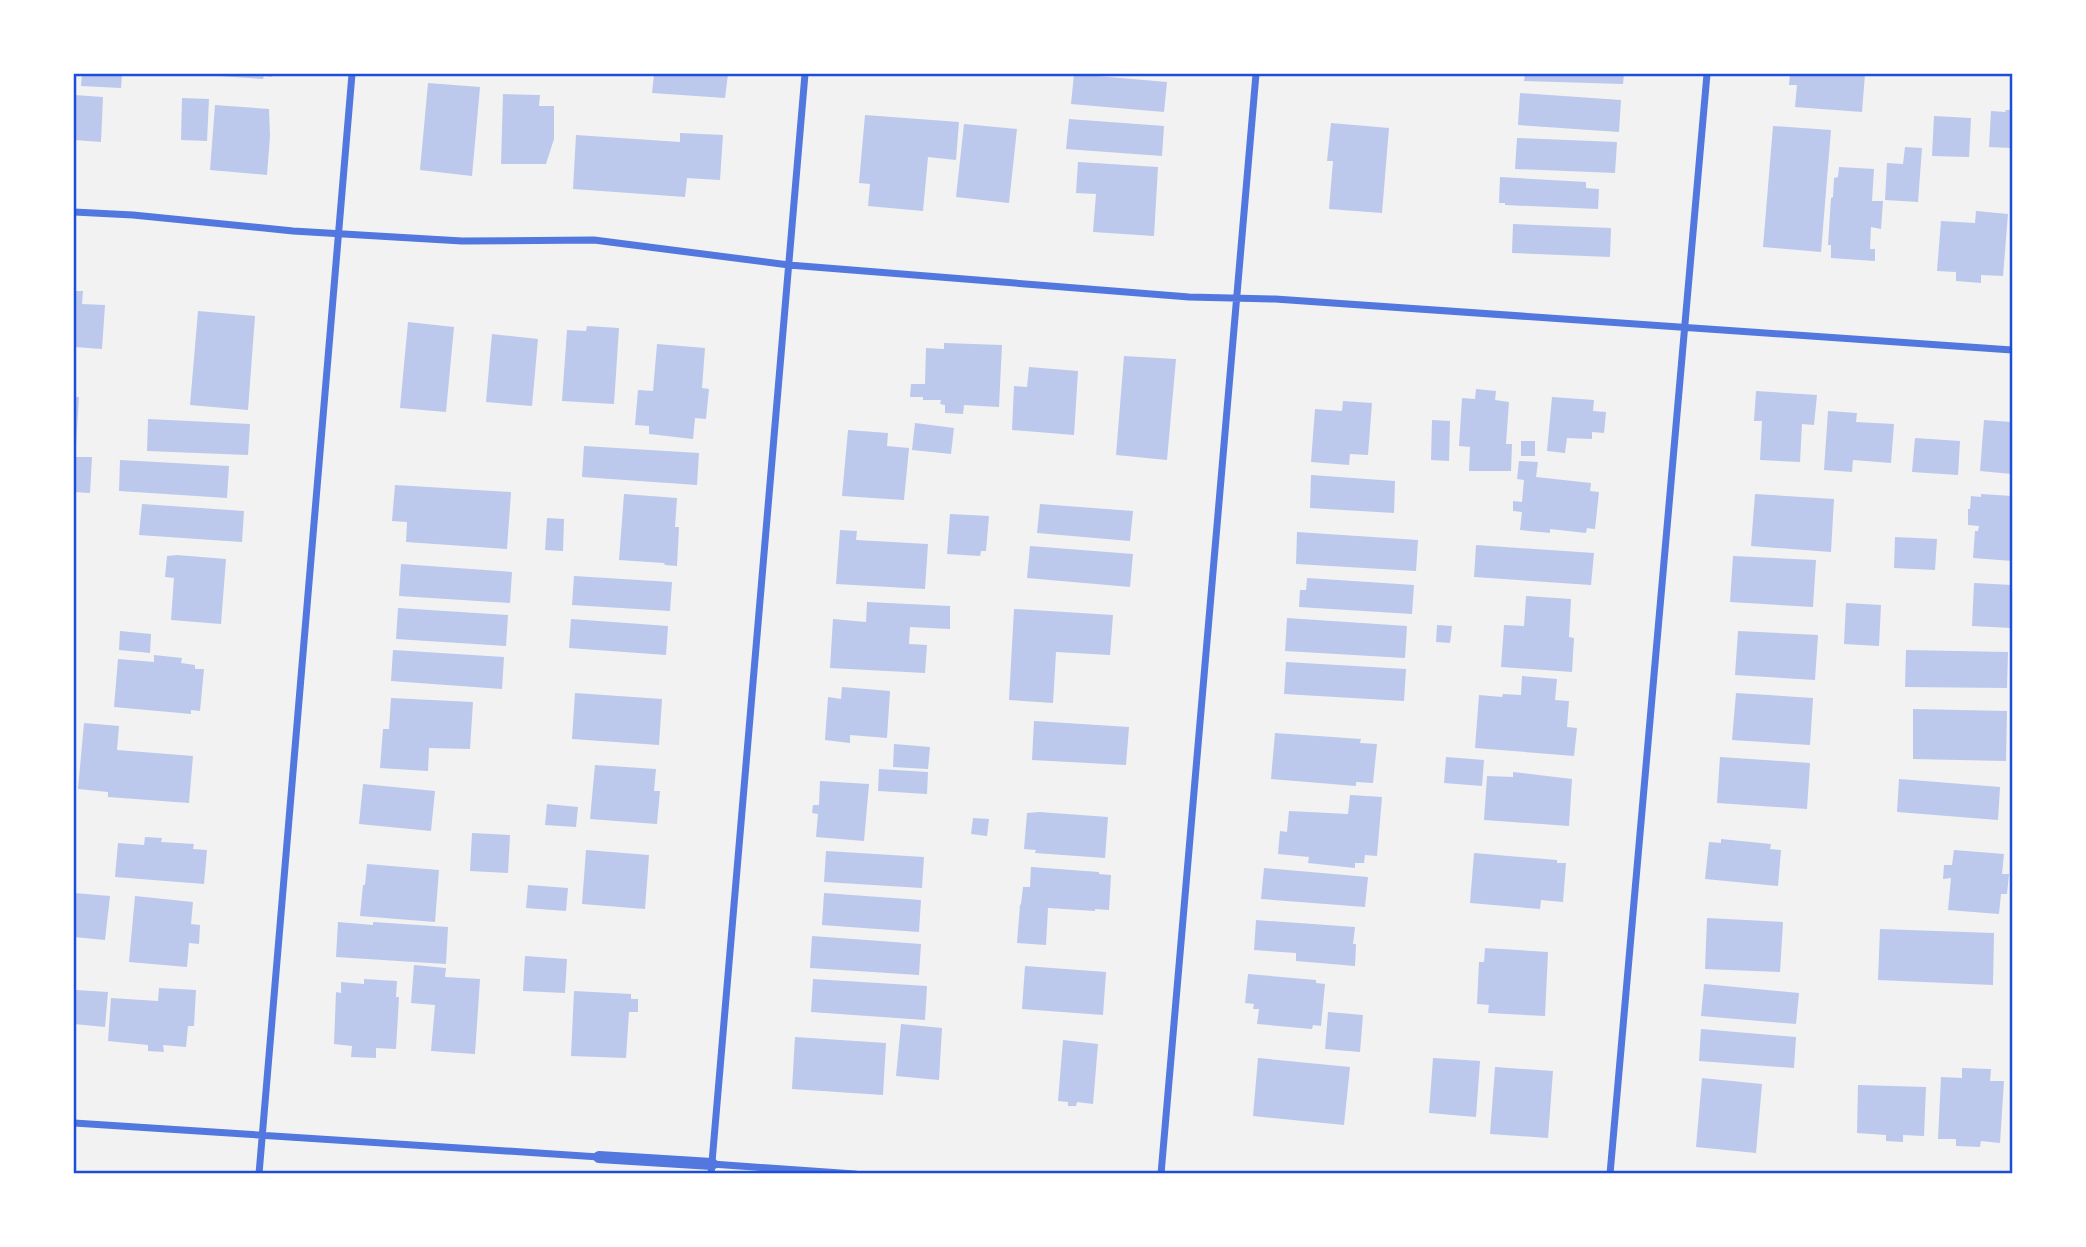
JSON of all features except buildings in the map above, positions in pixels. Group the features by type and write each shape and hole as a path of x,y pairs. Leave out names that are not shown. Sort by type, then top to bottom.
{"street":[{"path":"259,1174 352,74"},
{"path":"711,1169 805,74"},
{"path":"1161,1174 1256,74"},
{"path":"1610,1174 1707,74"},
{"path":"74,212 133,215 293,231 462,241 594,240 789,265 1189,297 1237,297 2012,350"},
{"path":"74,1123 599,1157 711,1169 855,1174"}]}
